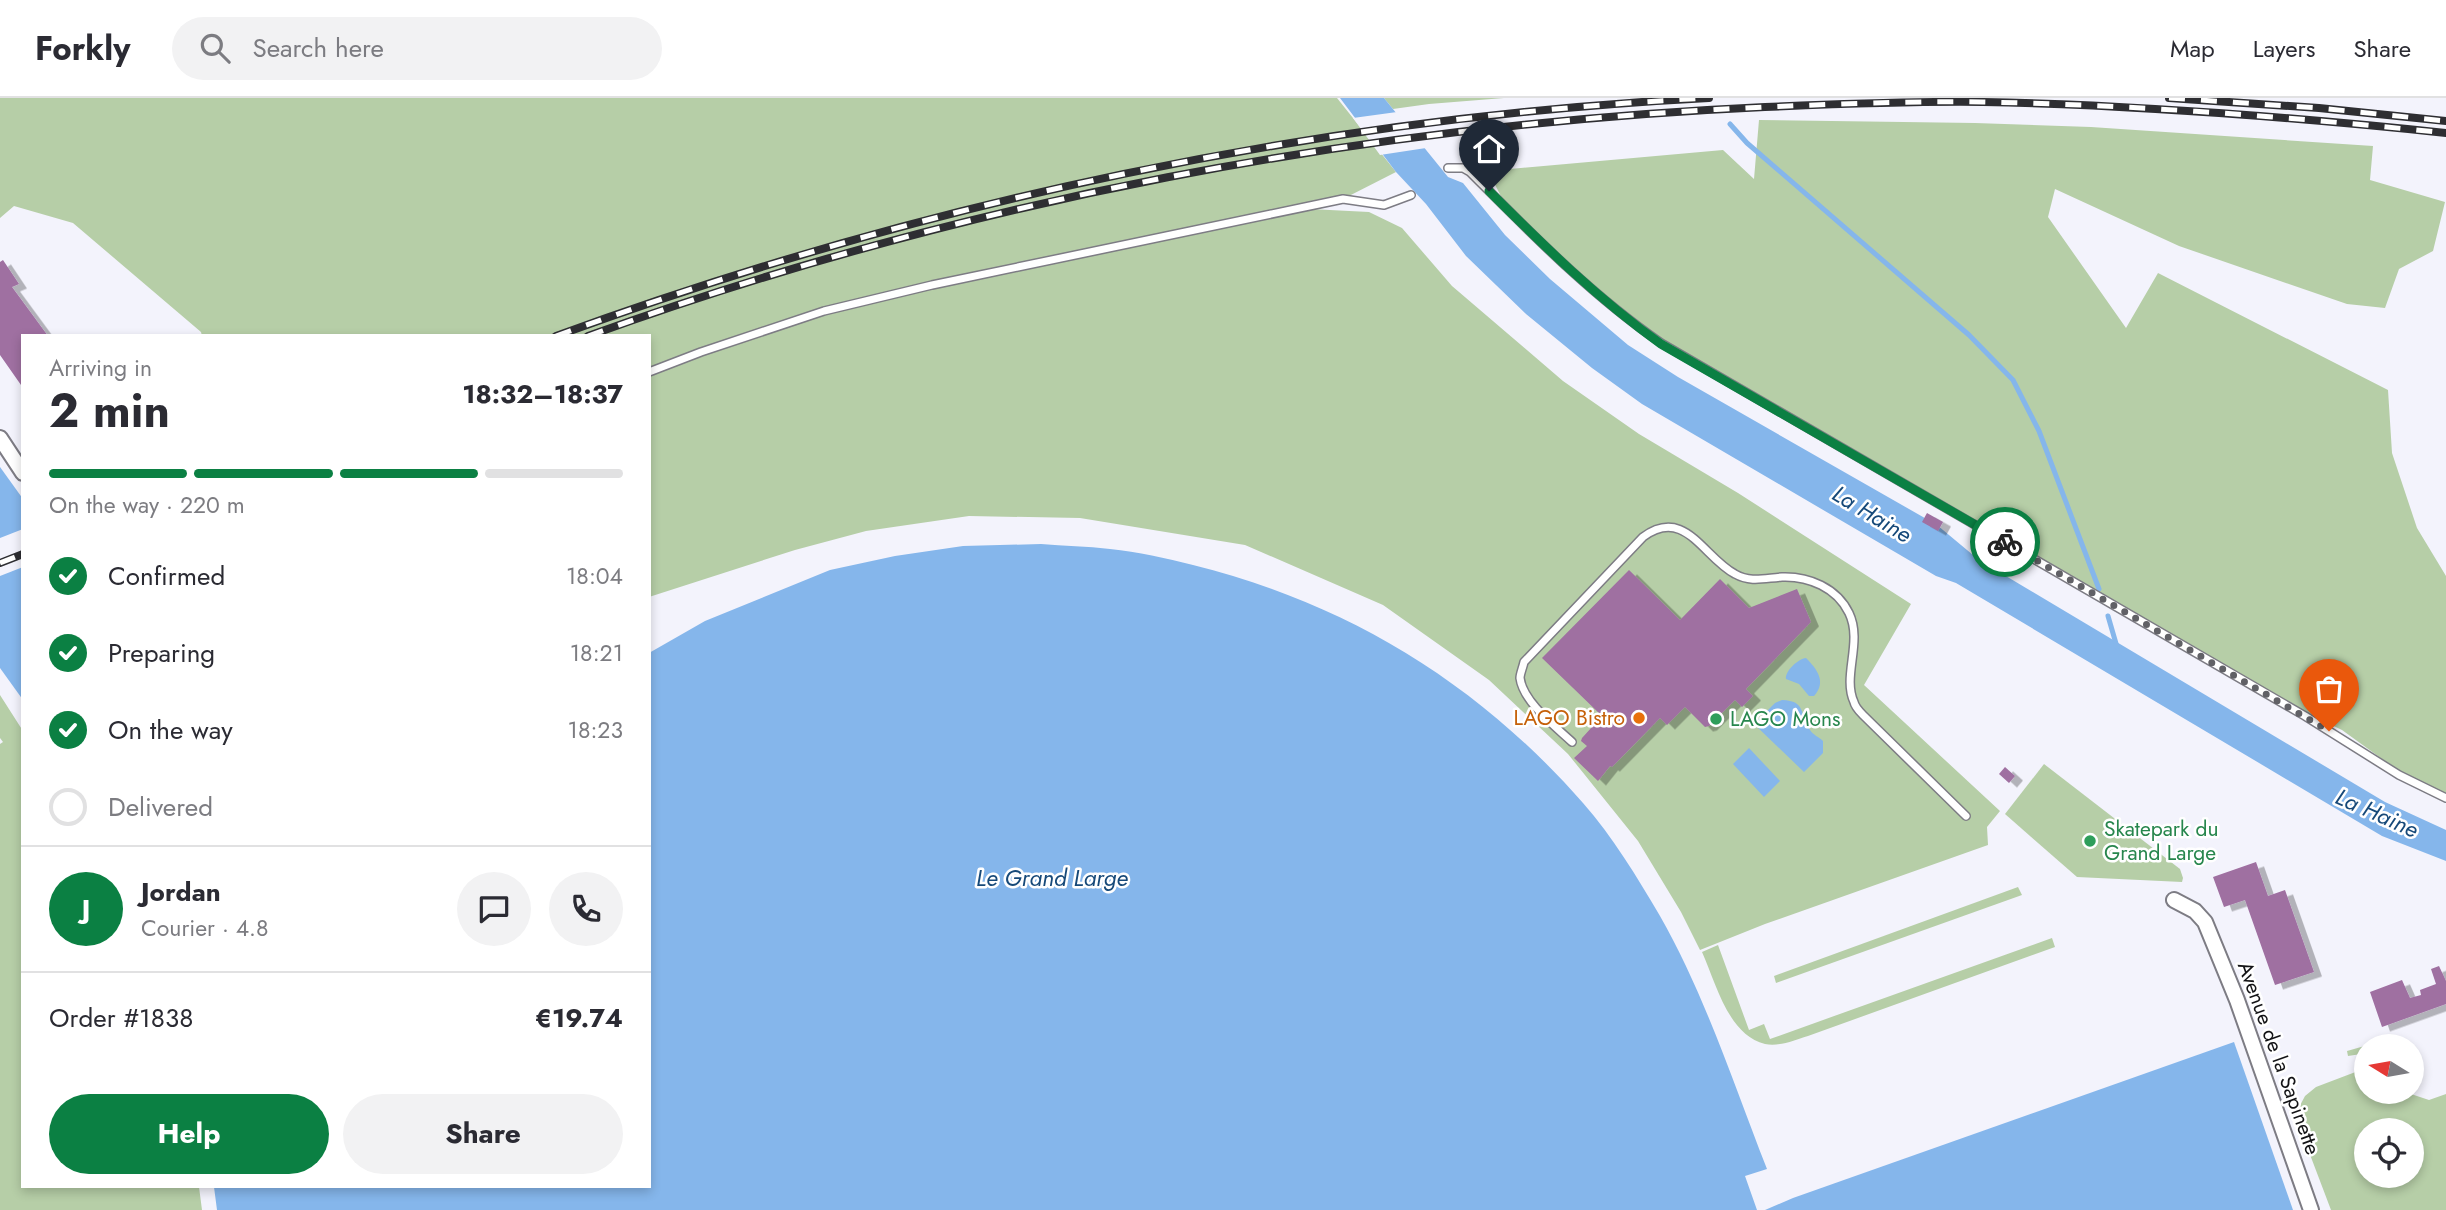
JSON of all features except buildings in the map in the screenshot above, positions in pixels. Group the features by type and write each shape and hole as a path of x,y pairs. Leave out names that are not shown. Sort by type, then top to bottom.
{"street":[{"path":"0,438 21,470"},
{"name":"Avenue de la Sapinette","path":"2174,900 2195,911 2205,922 2237,1000 2311,1210"}],"lane":[{"path":"1448,168 1462,168 1470,172 1573,274 1661,344 2305,716 2399,775 2446,798"},
{"path":"651,371 824,311 932,285 1343,199 1384,205 1411,195"},
{"path":"1572,742 1538,710 1526,693 1520,677 1524,663 1643,537 1654,528 1671,527 1685,531 1734,574 1753,580 1801,578 1824,586 1837,596 1849,613 1854,629 1851,682 1853,702 1966,816"}],"green space":[{"path":"0,98 1337,98 1396,172 1343,199 1310,209 1369,212 1402,228 1452,286 1563,381 1639,434 1738,493 1911,604 1864,685 2000,811 1987,827 1988,845 1765,924 1700,950 1681,912 1638,841 1568,754 1489,680 1383,605 1245,545 1080,518 969,516 866,531 795,550 651,596 651,334 202,334 73,223 14,206 0,218"},
{"path":"1384,98 1504,98 1393,109"},
{"path":"1759,120 2091,127 2373,146 2370,180 2445,202 2433,251 2399,269 2385,308 2347,304 2179,246 2055,189 2048,217 2126,328 2158,273 2388,390 2392,453 2417,528 2446,576 2446,796 2418,785 2342,730 2272,697 1630,321 1508,210 1488,171 1723,150 1754,179"},
{"path":"0,695 21,728 21,1188 199,1188 202,1210 0,1210 0,744 3,742 0,738"},
{"name":"Skatepark du Grand Large","path":"2044,764 2180,869 2182,882 2077,877 2005,814"},
{"path":"2018,887 2022,895 1776,983 1774,976"},
{"path":"2052,938 2055,947 1808,1036 1776,1045 1752,1039 1732,1019 1702,952 1718,945 1749,1030 1764,1024 1770,1039"},
{"path":"2354,1049 2354,1055 2348,1056 2347,1051"},
{"path":"2354,1073 2354,1104 2424,1104 2424,1098 2429,1100 2446,1094 2446,1210 2331,1210 2295,1115 2305,1096 2316,1087"}],"water":[{"name":"La Haine","path":"1340,98 1384,98 1448,177 1463,183 1505,235 1550,279 1628,345 1678,377 1937,525 1979,560 2385,802 2446,830 2446,861 2382,836 1956,583 1936,576 1642,404 1592,368 1526,314 1466,256 1426,204 1396,172"},
{"path":"0,467 21,496 21,697 0,668"},
{"name":"Le Grand Large","path":"1041,544 1101,548 1162,558 1250,581 1304,601 1356,625 1406,653 1454,685 1499,721 1542,760 1594,816 1633,872 1676,946 1718,1041 1767,1169 1745,1176 1757,1210 217,1210 214,1188 651,1188 651,652 705,621 830,570 895,556 963,546"},
{"path":"1806,658 1819,676 1820,686 1814,696 1809,696 1799,684 1786,679 1793,666"},
{"path":"1782,700 1799,706 1810,730 1823,741 1823,753 1804,772 1754,724 1775,703"},
{"path":"1749,748 1780,781 1764,797 1733,764"},
{"path":"2234,1042 2293,1210 1765,1210 1793,1198"}],"pier":[{"path":"1397,112 1426,148 1380,155 1353,118"},
{"path":"21,530 21,568 0,576 0,538"}],"waterway":[{"path":"1730,124 1747,143 1969,335 2013,380 2039,431 2099,589"},
{"path":"2108,616 2117,647"}],"railway":[{"path":"562,334 696,288 837,245 980,207 1124,174 1269,146 1415,125 1562,108 1709,98"},
{"path":"2169,98 2319,108 2446,121"},
{"path":"594,334 730,288 875,245 1020,209 1168,177 1465,131 1615,116 1765,107 1956,102 2157,109 2446,133"},
{"path":"0,563 21,555"}],"way so far":[{"path":"2005,542 2329,731"}],"place":[{"name":"LAGO Bistro","path":"1639,718"},
{"name":"LAGO Mons","path":"1716,719"},
{"name":"Skatepark du Grand Large","path":"2090,841"}],"route":[{"path":"1489,191 1573,274 1661,344 2005,542"}]}
